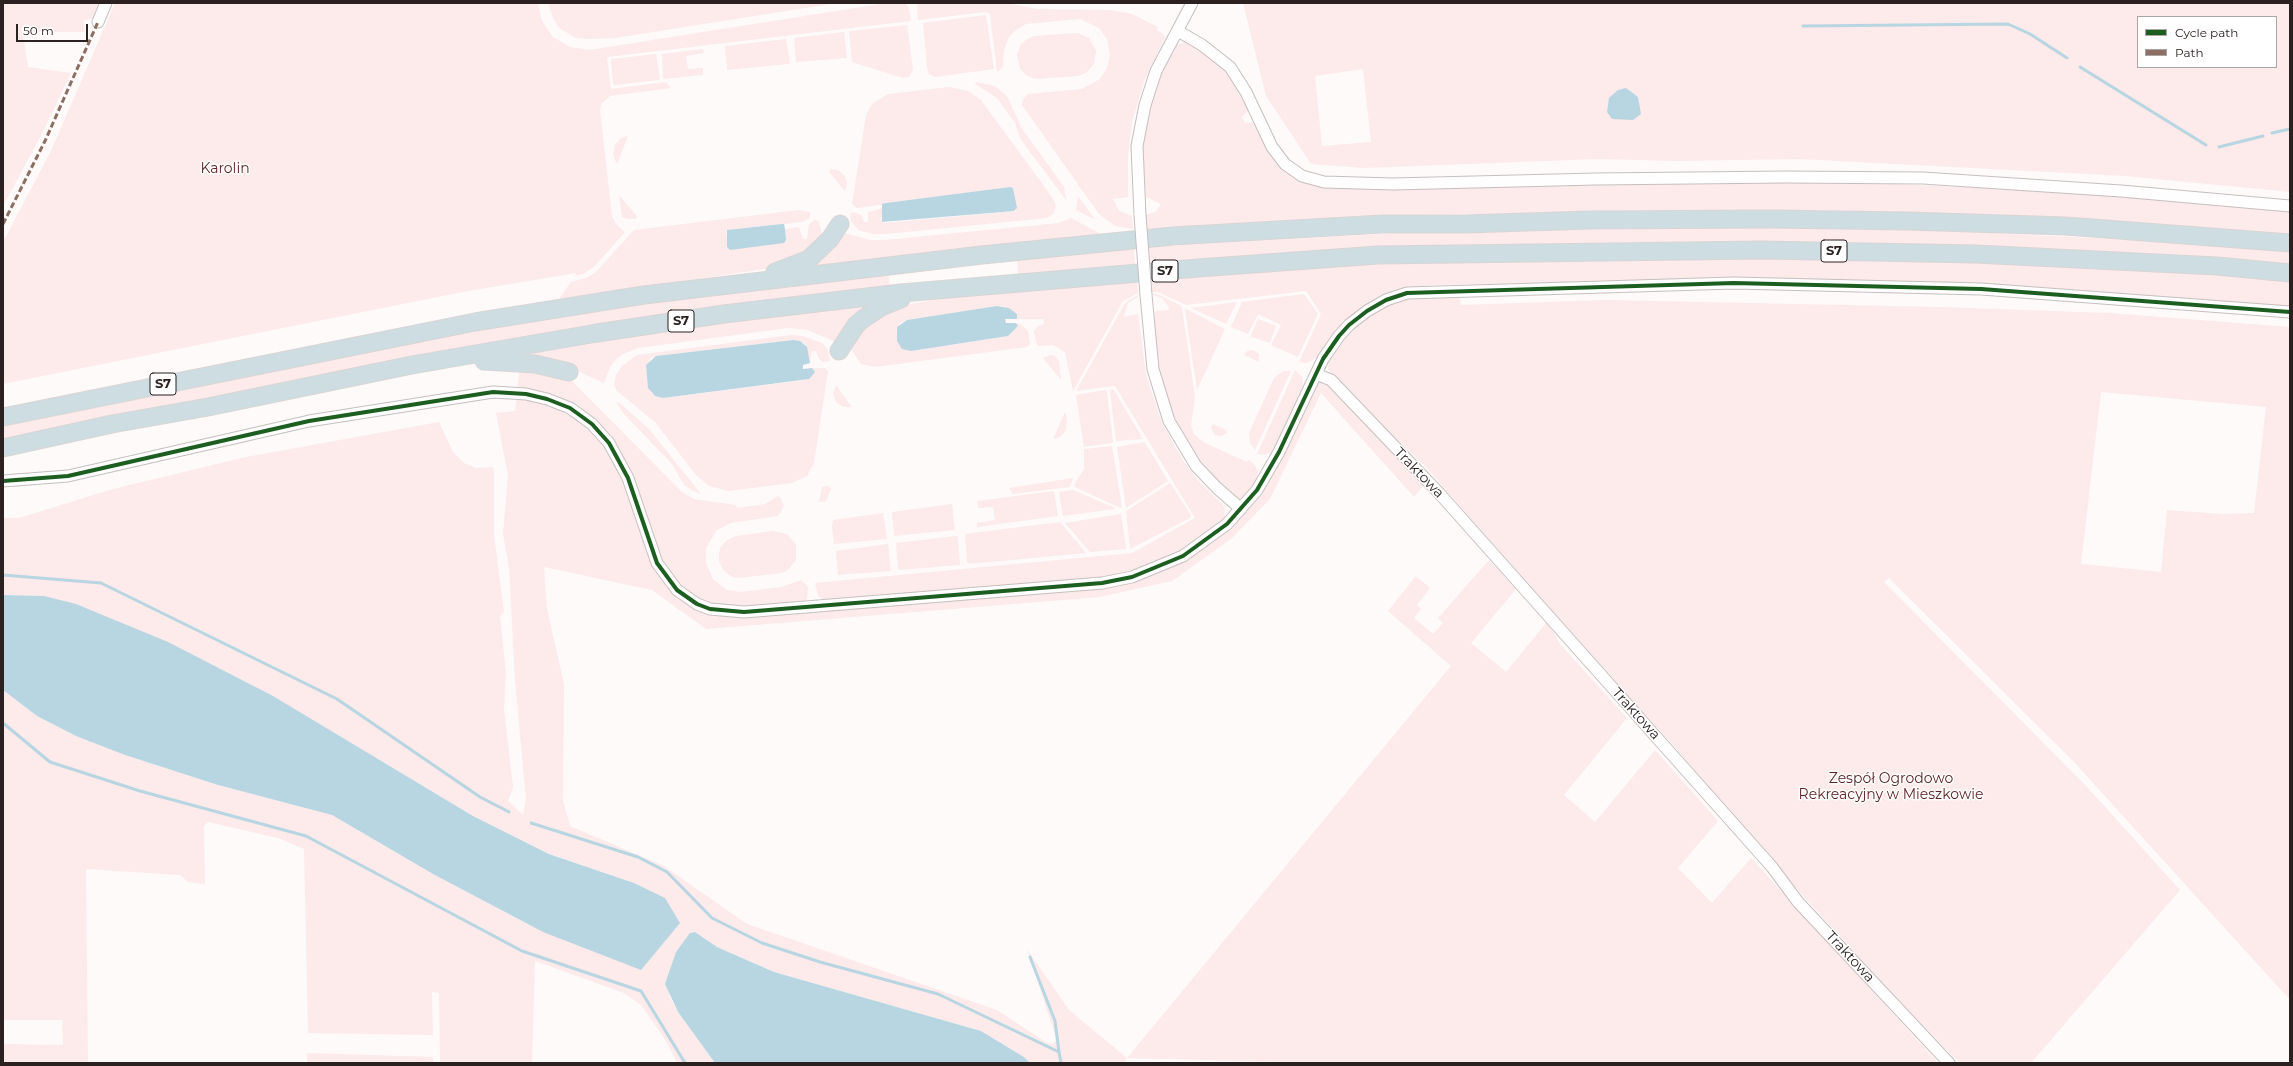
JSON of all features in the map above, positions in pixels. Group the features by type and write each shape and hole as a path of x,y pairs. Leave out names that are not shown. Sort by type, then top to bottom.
{"highway":[{"name":"S7","path":"3,417 475,322 644,295 975,256 1173,236 1384,224 1465,224 1590,220 1770,220 1908,221 2066,226 2290,243"},
{"path":"723,285 799,264 816,253 840,224"},
{"path":"1108,230 1173,236"},
{"name":"S7","path":"3,448 112,424 208,407 412,366 597,333 724,314 953,288 1378,255 1739,250 1976,254 2217,266 2290,273"},
{"path":"839,351 856,325 881,307 895,301 953,288"},
{"path":"412,366 507,361 548,366 569,372"}],"street":[{"path":"98,22 106,3"},
{"path":"1192,3 1154,77 1139,129 1136,163 1153,369 1169,421 1196,466 1216,488 1242,509"},
{"path":"1178,32 1202,45 1230,67 1246,92 1272,147 1285,164 1302,176 1324,182 1393,184 1777,177 1924,178 2121,191 2290,206"},
{"path":"3,481 68,476 309,420 493,392 526,394 547,399 570,408 598,430 620,460 628,478 651,550 668,581 677,590 697,604 728,612 1069,586 1118,580 1147,572 1183,556 1209,539 1242,509 1257,490 1270,470 1316,374 1338,336 1360,316 1386,300 1416,291 1734,283 1981,289 2290,312"},
{"name":"Traktowa","path":"1316,374 1331,380 1439,493 1766,861 1798,902 1949,1063"}],"green space":[{"path":"3,3 99,3 93,19 84,20 85,32 36,32 23,35 28,67 71,73 44,130 3,206"},
{"name":"Karolin","path":"115,3 538,3 542,21 553,37 570,47 589,50 887,3 906,4 909,9 911,21 607,57 611,89 666,82 671,88 610,96 601,104 600,110 612,216 616,224 625,232 594,267 583,274 575,276 576,273 463,292 3,384 3,242 51,151"},
{"path":"548,3 837,3 615,38 589,39 576,38 559,28 553,18"},
{"path":"917,3 1007,3 1037,9 1111,10 1132,14 1158,27 1157,30 1163,34 1165,38 1145,79 1132,122 1128,157 1128,197 1113,199 1119,211 1132,216 1133,229 1115,226 1099,214 1022,105 1023,99 1028,94 1082,89 1100,79 1107,68 1110,55 1107,39 1099,28 1080,19 1026,24 1016,30 1009,37 1004,50 1003,67 997,72 990,14 986,12 918,20"},
{"path":"1243,3 2290,3 2290,192 2126,176 1799,159 1677,161 1597,159 1364,168 1311,164 1266,96","holes":["1363,69 1371,142 1322,146 1315,76"]},
{"path":"986,15 994,69 935,77 929,74 927,68 923,23"},
{"path":"907,25 913,70 909,77 903,78 852,62 849,31"},
{"path":"844,32 847,58 796,62 794,38"},
{"path":"1078,33 1089,38 1096,51 1094,64 1086,73 1077,76 1037,79 1027,76 1020,69 1017,54 1021,44 1026,40 1034,36"},
{"path":"786,39 790,63 727,70 725,46"},
{"path":"1185,42 1195,46 1226,71 1249,110 1242,117 1245,123 1255,122 1306,182 1319,186 1673,182 1871,183 2075,192 2290,210 2290,236 1679,211 1413,215 1146,230 1144,215 1156,212 1161,204 1146,197 1142,142 1152,94 1163,69 1176,46"},
{"path":"703,49 704,53 686,56 688,69 703,68 703,75 663,78 662,54"},
{"path":"656,54 660,78 659,80 613,84 612,59"},
{"path":"976,82 995,86 1007,96 1021,127 1064,187 1066,200 1021,140 1015,123 997,98 975,84"},
{"path":"949,87 968,91 981,100 1054,200 1056,206 1054,213 1047,218 886,234 873,234 858,230 851,221 850,214 853,212 861,215 864,222 868,222 868,212 883,208 881,219 884,223 1016,211 1013,188 1010,187 857,208 852,204 866,115 872,104 888,94"},
{"path":"628,136 618,162 616,163 613,154 615,145 621,138"},
{"path":"830,169 838,170 845,176 847,183 845,191 829,172"},
{"path":"619,195 637,216 636,219 627,219 622,217"},
{"path":"1078,196 1094,218 1094,219 1076,210"},
{"path":"799,210 810,212 810,218 802,222 727,230 726,232 729,249 786,240 785,229 799,227 803,239 807,239 809,224 815,220 819,221 822,235 816,247 771,268 558,300 571,282 586,278 595,273 634,230"},
{"path":"1071,218 1101,234 1101,236 806,267 844,233 870,240 885,240 1059,223"},
{"path":"1666,226 1935,230 2192,243 2290,250 2290,266 1779,242 1667,242 1439,246 1148,263 1147,247 1436,231"},
{"path":"1134,248 1135,264 1018,274 1017,258"},
{"path":"1618,256 1953,260 2190,273 2290,281 2290,306 2108,293 1625,281 1432,285 1397,291 1365,306 1342,325 1319,357 1306,363 1299,362 1321,314 1306,291 1186,305 1158,292 1151,292 1150,279 1325,266"},
{"path":"888,272 890,287 348,370 3,440 3,424 423,340 672,300"},
{"path":"1137,280 1138,293 1123,301 1073,391 1065,352 1053,345 1039,346 1036,342 1034,331 1038,326 1044,324 1043,319 1017,319 1017,314 1003,306 907,320 900,323 896,330 911,351 1008,336 1018,326 1016,323 1021,324 1028,331 1030,344 1027,347 875,367 861,364 851,349 851,343 856,332 900,306 944,298"},
{"path":"1151,294 1157,294 1180,305 1182,308 1195,396 1191,426 1194,434 1203,442 1247,462 1248,460 1251,461 1258,470 1257,482 1243,499 1234,498 1199,462 1176,425 1158,374 1152,320 1155,319 1155,311 1169,310 1162,298"},
{"path":"1304,294 1318,314 1298,357 1271,345 1281,325 1258,314 1248,334 1231,327 1242,302"},
{"path":"1138,295 1138,297 1128,303 1124,317 1138,314 1146,375 1162,423 1182,459 1197,479 1223,505 1225,511 1224,515 1227,517 1183,551 1139,570 1100,579 825,601 818,596 815,583 1132,553 1195,518 1115,386 1076,391 1125,303"},
{"name":"Zespół Ogrodowo Rekreacyjny w Mieszkowie","path":"1459,295 1461,305 1605,300 1942,307 2109,313 2290,327 2290,1000 2075,763 1889,578 1884,582 2088,788 2180,890 2031,1063 1960,1063 1902,1004 1765,854 1674,746 1614,682 1425,466 1346,391 1328,369 1327,362 1346,335 1367,317 1390,304 1411,298","holes":["2101,392 2266,407 2254,513 2223,514 2167,510 2161,572 2081,564"]},
{"path":"1237,302 1226,324 1191,308"},
{"path":"872,304 834,341 807,330 788,328 638,348 623,354 617,359 610,367 604,383 573,369 513,357 531,352 642,334"},
{"path":"1186,309 1225,329 1197,390 1185,310"},
{"path":"1258,319 1276,326 1270,343 1252,337 1251,335"},
{"path":"791,335 803,336 822,343 828,350 830,361 822,362 816,351 812,351 810,363 805,344 793,340 656,356 651,358 646,370 651,393 663,398 805,380 814,372 812,368 825,368 828,371 814,463 807,476 792,483 728,491 709,486 696,475 655,422 617,391 614,385 616,375 622,366 637,355"},
{"path":"1253,350 1259,354 1259,362 1244,355 1247,351"},
{"path":"1051,355 1055,356 1059,361 1061,380 1043,358"},
{"path":"520,366 569,378 682,492 694,499 736,505 737,508 765,504 778,496 780,497 784,506 778,516 731,523 717,530 706,548 706,563 713,579 727,590 741,592 781,587 801,580 808,587 807,599 801,603 730,607 706,602 681,587 665,567 659,556 630,472 619,449 608,435 547,393 517,388"},
{"path":"1295,370 1302,377 1304,388 1274,451 1265,455 1257,454"},
{"path":"1283,371 1291,371 1255,450 1250,443 1249,433 1274,378"},
{"path":"1320,382 1326,382 1423,486 1414,497 1321,393 1270,499 1231,539 1172,581 1100,597 706,629 652,590 544,567 547,609 564,684 563,800 570,826 664,866 747,924 997,1010 1047,1043 1053,1044 1056,1040 1054,1031 1027,949 1069,1010 1127,1058 1124,1063 1030,1063 1024,1057 981,1031 774,972 717,947 695,932 669,996 678,1012 715,1063 677,1063 666,1041 641,1005 624,993 535,961 532,1063 440,1063 439,993 432,992 433,1035 308,1033 304,849 278,838 208,822 204,826 205,884 188,882 180,875 86,869 88,1063 3,1063 3,1044 63,1045 62,1020 3,1020 3,690 37,716 76,736 125,755 218,785 332,815 433,874 543,932 634,883 550,854 473,816 339,736 44,596 3,595 3,518 19,518 113,489 246,457 439,422 453,452 464,463 476,468 493,467 494,471 494,535 504,612 500,616 506,673 504,709 513,787 508,801 523,815 526,799 515,680 509,567 503,534 508,475 496,413 515,411 517,397 528,399 570,414 591,430 609,451 620,472 650,559 656,572 675,595 701,611 717,615 738,617 1145,577 1156,573 1187,558 1213,542 1258,496 1271,478 1316,385"},
{"path":"836,385 851,407 843,407 836,402 833,394"},
{"path":"1112,389 1143,439 1116,441 1110,391"},
{"path":"1105,390 1107,392 1113,441 1112,443 1084,447 1076,395"},
{"path":"616,402 621,404 649,429 701,494 684,485 672,464 624,414"},
{"path":"1065,412 1067,420 1066,430 1060,437 1053,439"},
{"path":"1213,424 1226,430 1227,432 1222,436 1215,435 1211,428"},
{"path":"1145,442 1168,481 1126,508 1117,447"},
{"path":"1112,446 1122,507 1120,508 1075,487 1074,485 1084,469 1084,449"},
{"path":"1073,478 1070,487 1013,494 1009,488"},
{"path":"1170,483 1191,515 1190,518 1130,549 1126,511"},
{"path":"829,486 831,489 826,501 819,502 822,487"},
{"path":"1073,490 1115,509 1063,516 1059,492"},
{"path":"1054,491 1058,516 977,527 977,523 995,520 993,507 978,508 977,501"},
{"path":"952,504 955,530 894,536 892,512"},
{"path":"883,513 887,539 834,544 832,527 833,520"},
{"path":"1121,514 1126,549 1090,552 1065,523"},
{"path":"1060,522 1086,553 969,564 967,562 965,534"},
{"path":"773,531 787,534 796,545 796,560 788,570 782,573 739,578 732,577 723,570 719,561 719,555 720,548 727,540 736,536"},
{"path":"958,537 960,565 898,569 896,543"},
{"path":"888,544 891,571 838,575 836,551"},
{"path":"1489,560 1516,589 1471,643 1506,672 1547,622 1560,644 1627,718 1564,795 1595,822 1655,750 1718,821 1678,868 1712,903 1751,858 1938,1063 1315,1063 1127,1058 1451,666 1388,611 1416,576 1430,588 1417,605 1421,609 1414,618 1433,634 1443,623 1438,618"},
{"path":"307,1053 433,1057 433,1063 307,1063"}],"water":[{"path":"1626,88 1638,97 1641,114 1633,120 1612,119 1607,112 1609,98 1618,90"},
{"path":"1010,187 1013,188 1017,208 1014,211 882,222 882,204"},
{"path":"784,224 786,240 784,243 730,250 727,247 727,230"},
{"path":"997,306 1009,308 1017,314 1017,319 1005,319 1006,323 1016,323 1018,326 1008,336 911,351 902,349 897,341 897,327 907,320"},
{"path":"793,340 800,341 807,347 810,363 803,365 803,369 812,368 815,372 809,379 663,398 655,396 648,388 646,365 656,356"},
{"path":"3,595 44,596 76,604 168,642 273,696 473,816 549,854 634,883 665,898 680,923 641,970 543,932 433,874 332,815 218,785 125,755 76,736 37,716 3,690"},
{"path":"695,932 717,947 774,972 981,1031 1024,1057 1030,1063 715,1063 678,1012 665,984 676,952 690,933"}],"waterway":[{"path":"1803,26 2008,24 2030,34 2067,58"},
{"path":"2080,67 2206,145"},
{"path":"2272,133 2290,129"},
{"path":"2219,147 2263,136"},
{"path":"3,575 101,583 337,699 480,797 509,812"},
{"path":"3,723 50,762 140,791 306,836 522,951 641,991 685,1063"},
{"path":"531,823 638,857 667,872 712,918 762,943 820,962 938,994 1059,1052 1061,1063"},
{"path":"1030,957 1055,1021 1059,1052"}],"marked path":[{"path":"3,224 45,141 98,22"}],"cycle path":[{"path":"3,481 68,476 309,421 493,392 526,394 547,399 570,408 592,424 609,443 628,478 657,563 677,590 697,604 710,609 744,612 1102,583 1132,577 1183,556 1227,524 1257,490 1279,452 1323,359 1339,336 1349,325 1367,311 1386,300 1407,293 1734,283 1981,289 2290,312"}]}
